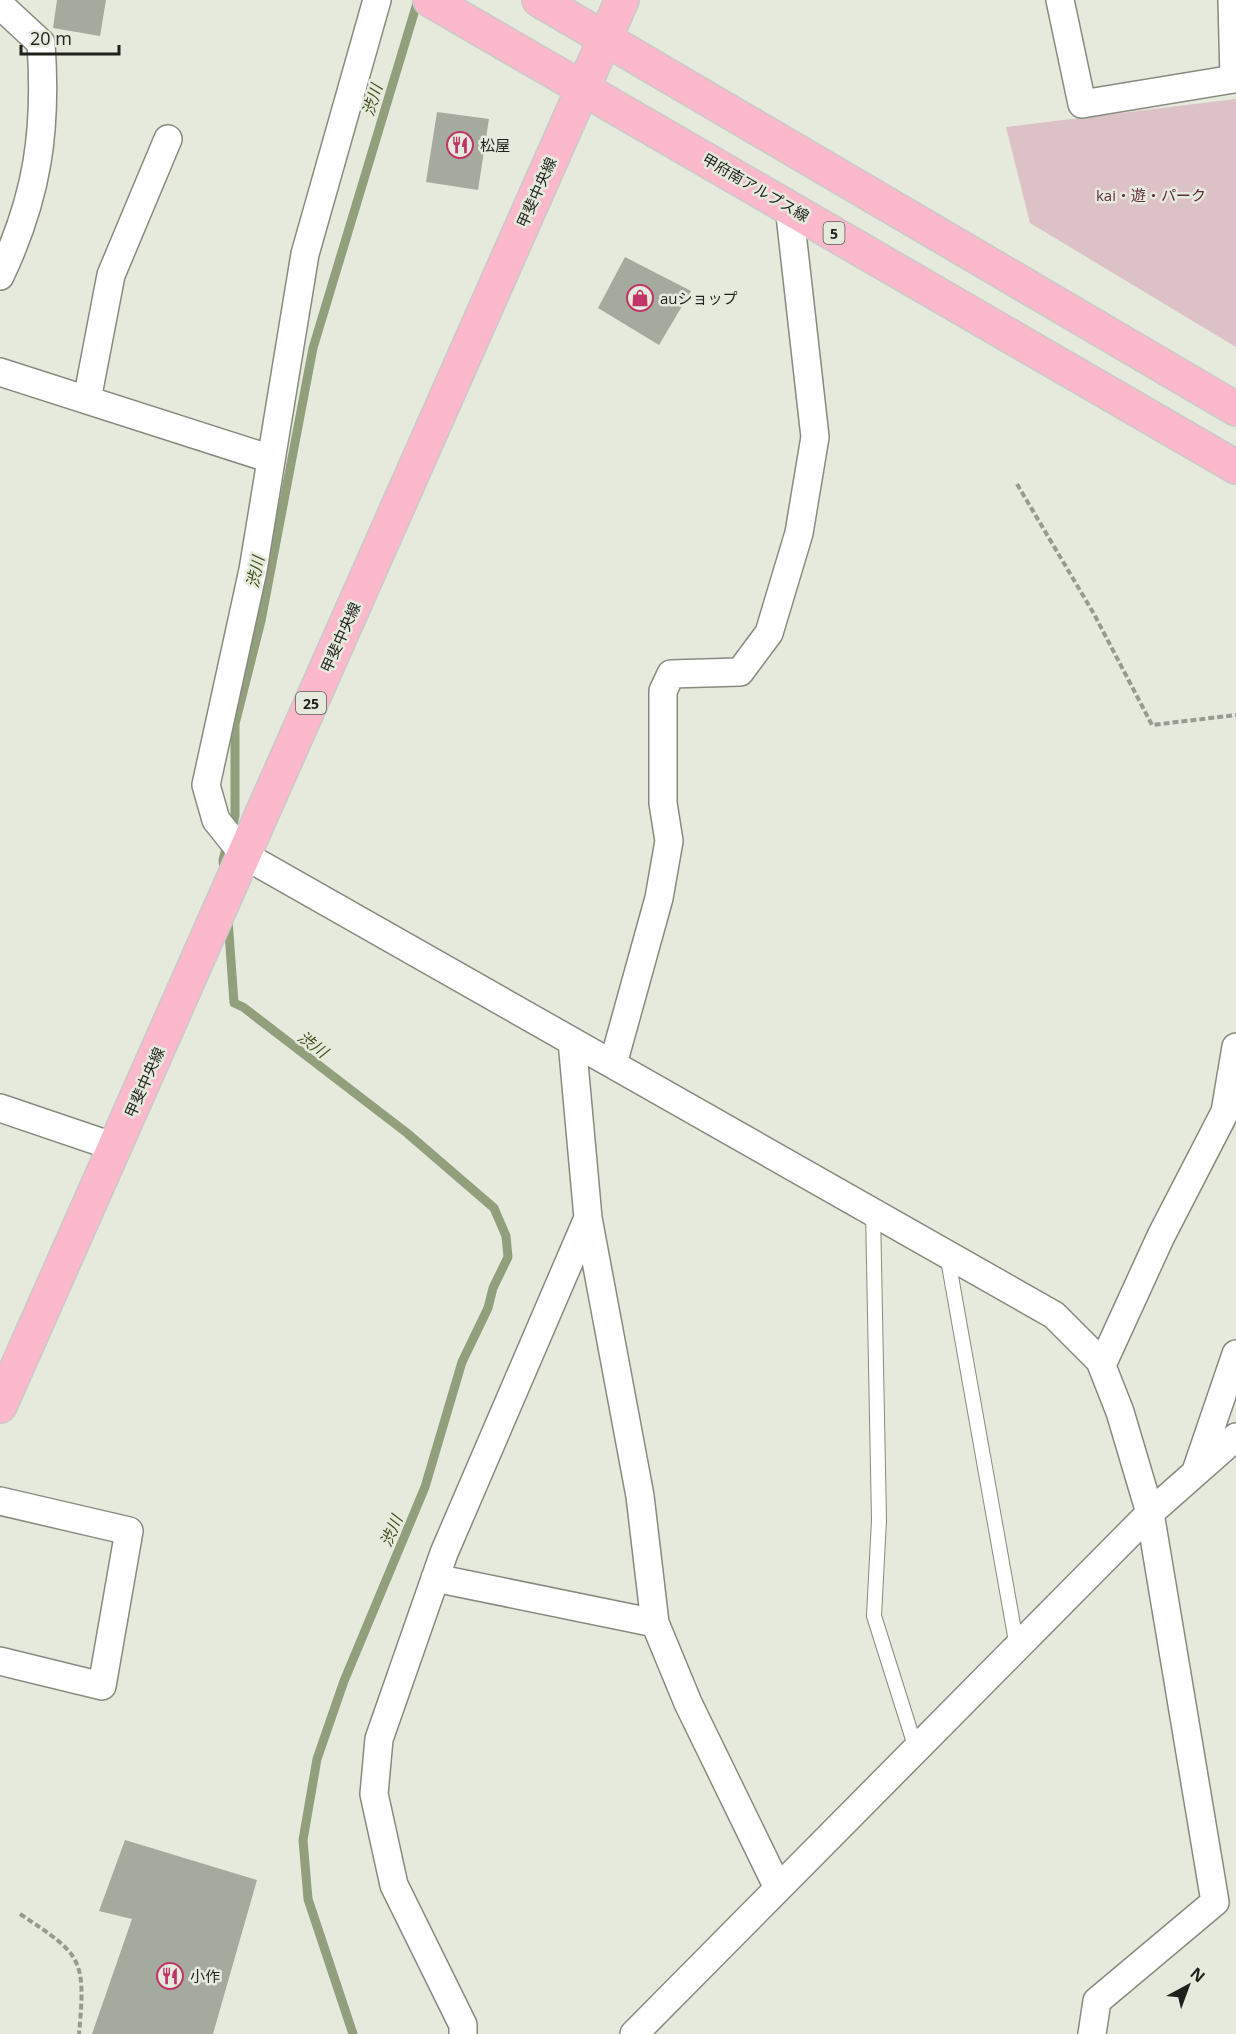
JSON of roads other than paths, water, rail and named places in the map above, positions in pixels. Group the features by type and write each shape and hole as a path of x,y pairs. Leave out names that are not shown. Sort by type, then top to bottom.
{"main road":[{"name":"甲府南アルプス線","path":"430,0 789,206 1236,468"},
{"path":"539,0 1236,409"},
{"name":"甲斐中央線","path":"0,1406 622,0"}],"street":[{"path":"376,0 305,254 253,570 206,785 216,820 244,855 1054,1315 1102,1365 1120,1412 1150,1513 1215,1902 1097,2001 1092,2034"},
{"path":"1060,0 1082,104 1234,79 1232,0"},
{"path":"0,4 41,43 44,94 39,160 20,232 0,276"},
{"path":"87,400 111,275 168,139"},
{"path":"613,1064 659,898 669,841 663,803 663,691 671,674 740,672 769,633 799,533 814,437 789,206"},
{"path":"0,372 271,459"},
{"path":"572,1041 588,1218 640,1496 655,1623 688,1703 778,1888"},
{"path":"1102,1365 1161,1236 1225,1112 1236,1047"},
{"path":"0,1108 115,1147"},
{"path":"463,2034 463,2025 432,1958 394,1885 374,1794 379,1739 435,1578 588,1218"},
{"path":"1196,1472 1236,1354"},
{"path":"634,2034 1150,1513 1236,1437"},
{"path":"0,1501 129,1531 102,1686 0,1661"},
{"path":"435,1578 655,1623"}],"lane":[{"path":"873,1211 879,1520 874,1617 916,1749"},
{"path":"947,1254 1017,1647"}],"waterway":[{"name":"渋川","path":"224,872 223,860 235,816 235,724 261,621 313,348 418,0"},
{"name":"渋川","path":"228,919 234,1003 243,1007 407,1133 494,1208 506,1236 508,1257 493,1288 488,1308 462,1362 425,1487 344,1681 317,1759 303,1840 308,1899 353,2034"}],"place":[{"name":"松屋","path":"460,145"},
{"name":"auショップ","path":"640,298"},
{"name":"小作","path":"170,1976"}],"park label":[{"name":"kai・遊・パーク","path":"1151,195"}]}
